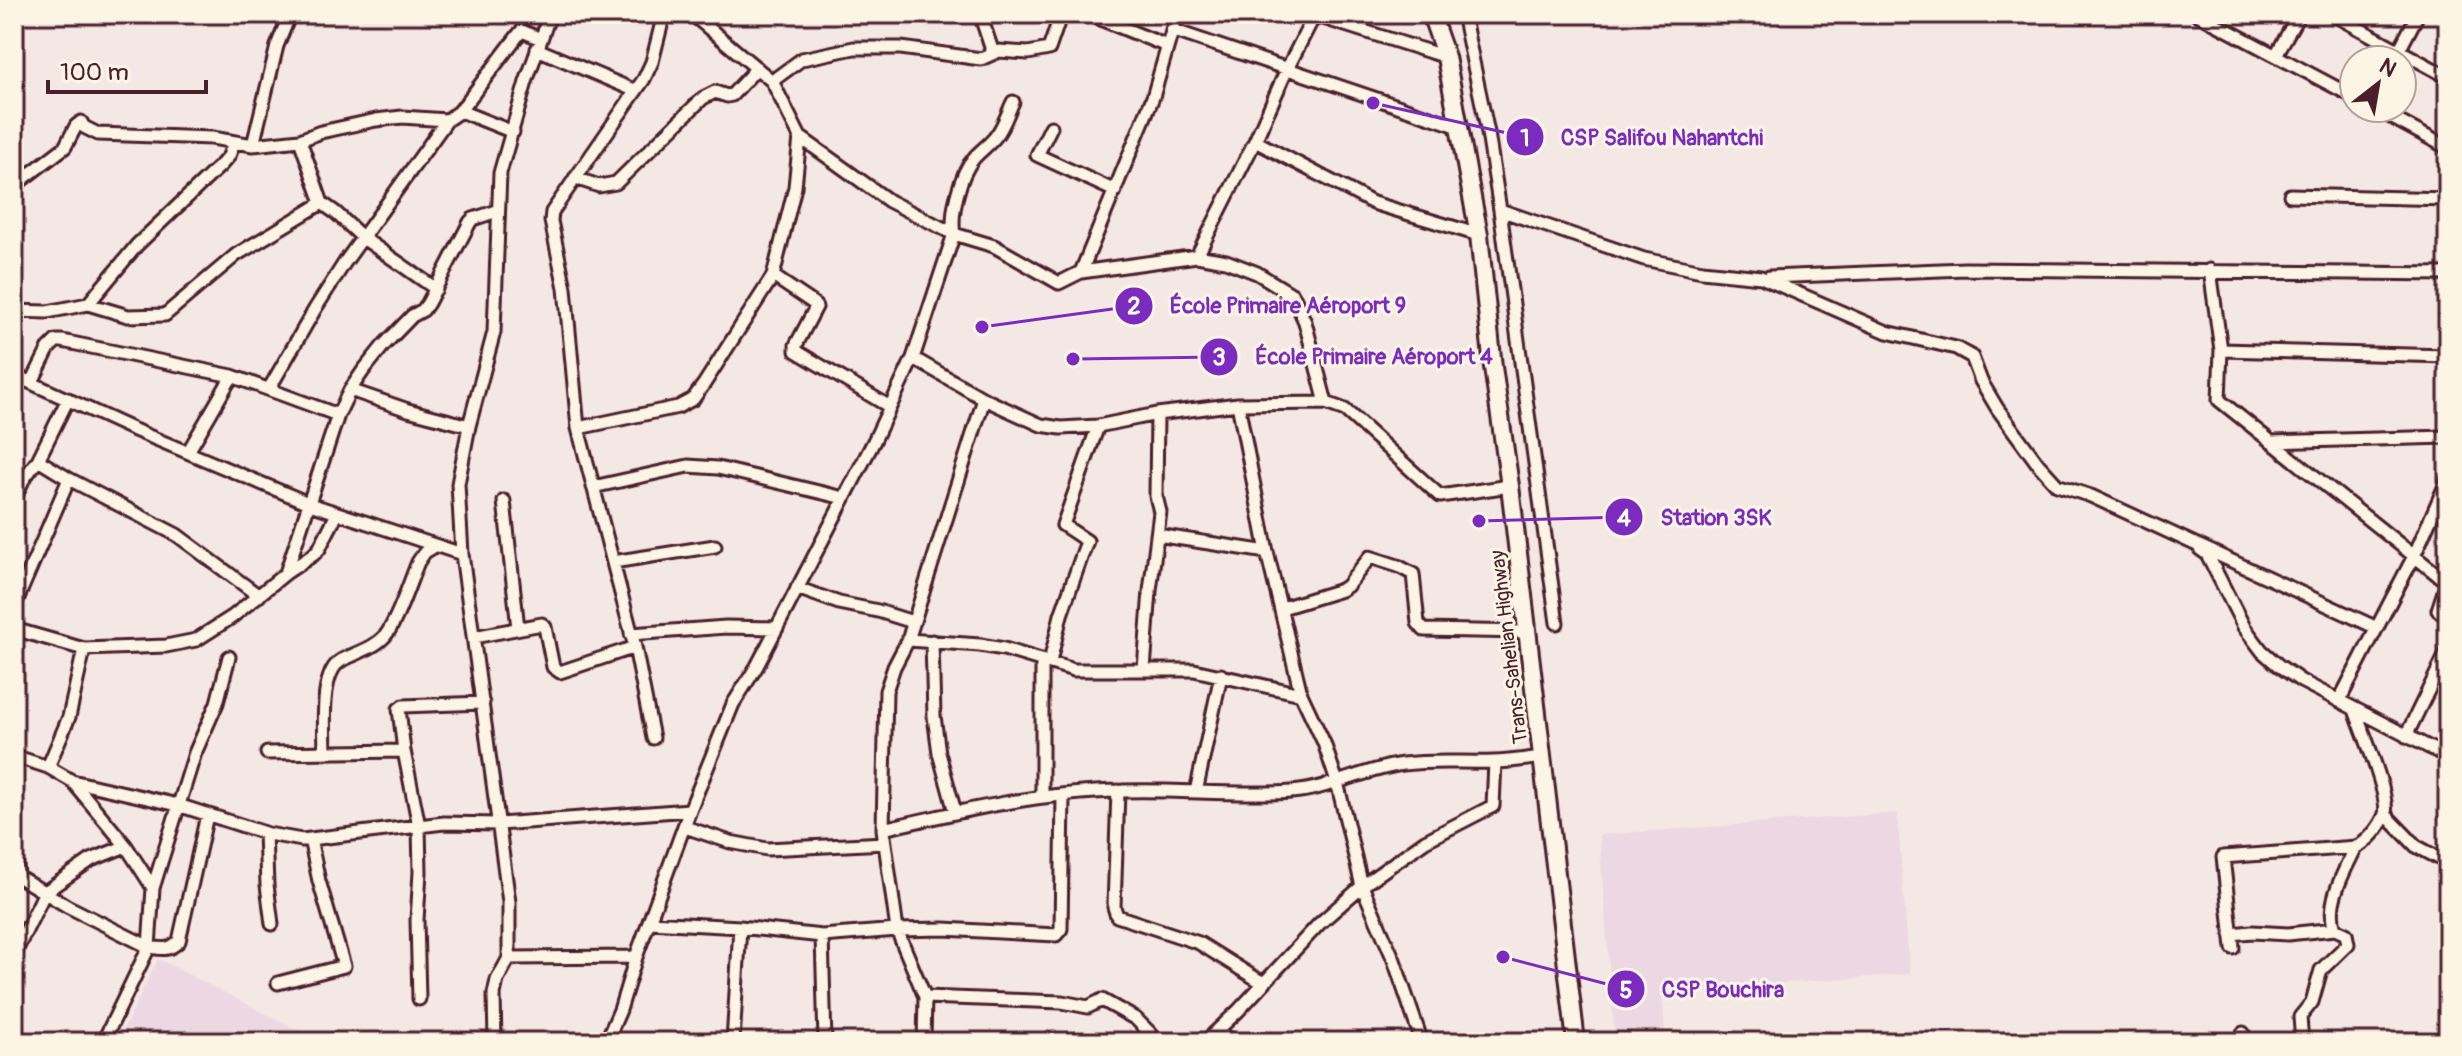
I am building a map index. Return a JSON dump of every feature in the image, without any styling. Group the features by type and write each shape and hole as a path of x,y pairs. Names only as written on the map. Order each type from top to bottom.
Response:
{"highway":[{"name":"Trans-Sahelian Highway","path":"1431,14 1446,57 1479,235 1576,1042"}],"street":[{"path":"253,145 277,46 290,14"},
{"path":"495,1042 494,994 497,980 509,958 509,902 462,554 458,484 469,426 494,332 500,173 550,14"},
{"path":"653,738 635,647 578,428 565,288 551,221 552,212 636,91 652,62 664,14"},
{"path":"691,14 772,81 800,137 889,201 954,234 994,246 1059,283 1081,272 1197,256 1226,261 1257,273 1293,295 1305,322 1326,403"},
{"path":"980,14 993,53"},
{"path":"772,81 802,59 854,48 901,48 981,59 999,51 1028,53 1046,50 1061,14"},
{"path":"1088,14 1167,46"},
{"path":"1081,272 1153,97 1177,14"},
{"path":"1463,14 1488,133 1500,210 1557,623"},
{"path":"2197,14 2338,88"},
{"path":"2276,55 2299,14"},
{"path":"2332,14 2379,44"},
{"path":"2402,44 2418,14"},
{"path":"1197,256 1307,28 1316,18 1446,57"},
{"path":"1172,30 1460,127"},
{"path":"269,389 315,309 363,238 447,120 460,111 522,31 539,44 636,91"},
{"path":"2418,64 2448,77"},
{"path":"575,178 606,187 616,183 703,98 715,92 732,95 757,68"},
{"path":"606,1042 690,810 733,704 777,628 913,358 954,234 951,221 967,169 997,134 1013,102"},
{"path":"460,111 513,132"},
{"path":"14,186 65,147 81,122 98,134 212,138 253,145 300,140 376,120 402,117 447,120"},
{"path":"2404,124 2448,148"},
{"path":"1051,127 1037,155 1115,191"},
{"path":"578,428 678,407 693,399 773,276 795,187 800,137"},
{"path":"300,140 322,203 363,238 436,289"},
{"path":"1255,141 1373,203 1479,235"},
{"path":"88,304 137,245 222,164 234,142"},
{"path":"2290,195 2448,199"},
{"path":"14,311 47,312 88,304 128,316 165,315 236,255 322,203"},
{"path":"1500,210 1644,259 1702,271 1761,277 1803,278 1965,269 2448,274"},
{"path":"286,573 338,415 350,390 383,346 412,316 423,310 470,222 497,211"},
{"path":"2210,270 2221,350 2219,400 2447,583 2438,610 2448,618"},
{"path":"773,276 816,307 796,345 796,351 890,407"},
{"path":"1761,277 1887,332 1956,348 1972,357 1981,381 2010,428 2057,485 2091,496 2377,628"},
{"path":"32,382 49,348 56,341 62,341 232,376 338,415"},
{"path":"2221,350 2448,356"},
{"path":"913,358 984,399 1041,425 1061,428 1098,426 1157,414 1238,404 1326,403 1345,410 1440,496 1510,486"},
{"path":"14,375 309,503 462,554"},
{"path":"188,452 232,376"},
{"path":"350,390 469,426"},
{"path":"14,500 18,478 38,460 68,399"},
{"path":"924,1042 925,997 897,930 883,829 886,691 908,640 984,399"},
{"path":"1238,404 1267,552 1301,694 1324,743 1337,782 1362,886 1394,960 1422,1042"},
{"path":"1144,669 1160,512 1156,496 1157,414"},
{"path":"1042,797 1046,661 1087,541 1063,525 1098,426"},
{"path":"2271,442 2448,437"},
{"path":"38,460 177,535 259,596"},
{"path":"593,487 688,466 718,468 844,498"},
{"path":"14,607 69,479"},
{"path":"2339,701 2414,556 2448,479"},
{"path":"504,501 518,628"},
{"path":"14,629 84,649 166,646 190,642 208,634 313,555 337,514"},
{"path":"1157,535 1267,552"},
{"path":"2192,543 2207,554 2244,627 2262,651 2301,681 2448,757"},
{"path":"325,753 326,690 332,668 387,634 418,562 425,552 435,546"},
{"path":"613,562 715,546"},
{"path":"1282,608 1341,590 1370,557 1413,574 1418,623 1424,630 1527,632"},
{"path":"797,588 839,603 913,622"},
{"path":"474,637 544,625 553,667 560,672 635,647"},
{"path":"631,634 744,626 777,628"},
{"path":"908,640 980,645 1074,670 1179,668 1301,694"},
{"path":"932,641 934,716 939,753 955,812"},
{"path":"48,767 69,717 84,649"},
{"path":"2406,736 2448,650"},
{"path":"103,1042 149,947 153,888 195,753 217,703 229,657"},
{"path":"1196,792 1221,675"},
{"path":"419,999 419,826 398,712 400,707 483,703"},
{"path":"2233,948 2223,857 2361,846 2385,814 2384,795 2355,710"},
{"path":"267,753 404,751"},
{"path":"14,756 48,767 72,781 178,805 293,839 464,822 499,824 690,810"},
{"path":"883,829 955,812 1042,797 1118,791 1295,791 1404,764 1495,762 1542,757"},
{"path":"1205,1042 1319,924 1362,886 1425,841 1489,810 1494,802 1495,762"},
{"path":"72,781 126,846 153,888"},
{"path":"1118,791 1114,907 1117,916 1199,943 1263,983"},
{"path":"650,922 822,936 959,929 1059,934 1063,796"},
{"path":"2385,814 2416,846 2448,863"},
{"path":"14,848 16,875 67,906 149,947 165,950 179,941 207,815"},
{"path":"685,827 730,842 767,849 885,843"},
{"path":"265,833 272,924"},
{"path":"278,983 344,966 310,839"},
{"path":"14,955 45,892 91,860 126,846"},
{"path":"2335,929 2332,922 2336,893 2356,847"},
{"path":"733,1042 740,927"},
{"path":"2231,934 2288,934 2335,929 2346,934 2348,944 2321,970 2312,1002 2300,1017 2302,1042"},
{"path":"822,936 825,1042"},
{"path":"509,958 636,957"},
{"path":"925,997 1062,1002 1088,1007 1102,1000 1136,1019 1159,1042"},
{"path":"1216,1032 1236,1042"}],"shaded area":[{"path":"1897,813 1910,974 1662,992 1666,1042 1615,1042 1599,835"},
{"path":"158,959 321,1042 117,1042"}],"place":[{"name":"CSP Salifou Nahantchi","path":"1373,103"},
{"name":"École Primaire Aéroport 9","path":"982,327"},
{"name":"École Primaire Aéroport 4","path":"1073,359"},
{"name":"Station 3SK","path":"1479,521"},
{"name":"CSP Bouchira","path":"1503,957"}]}
